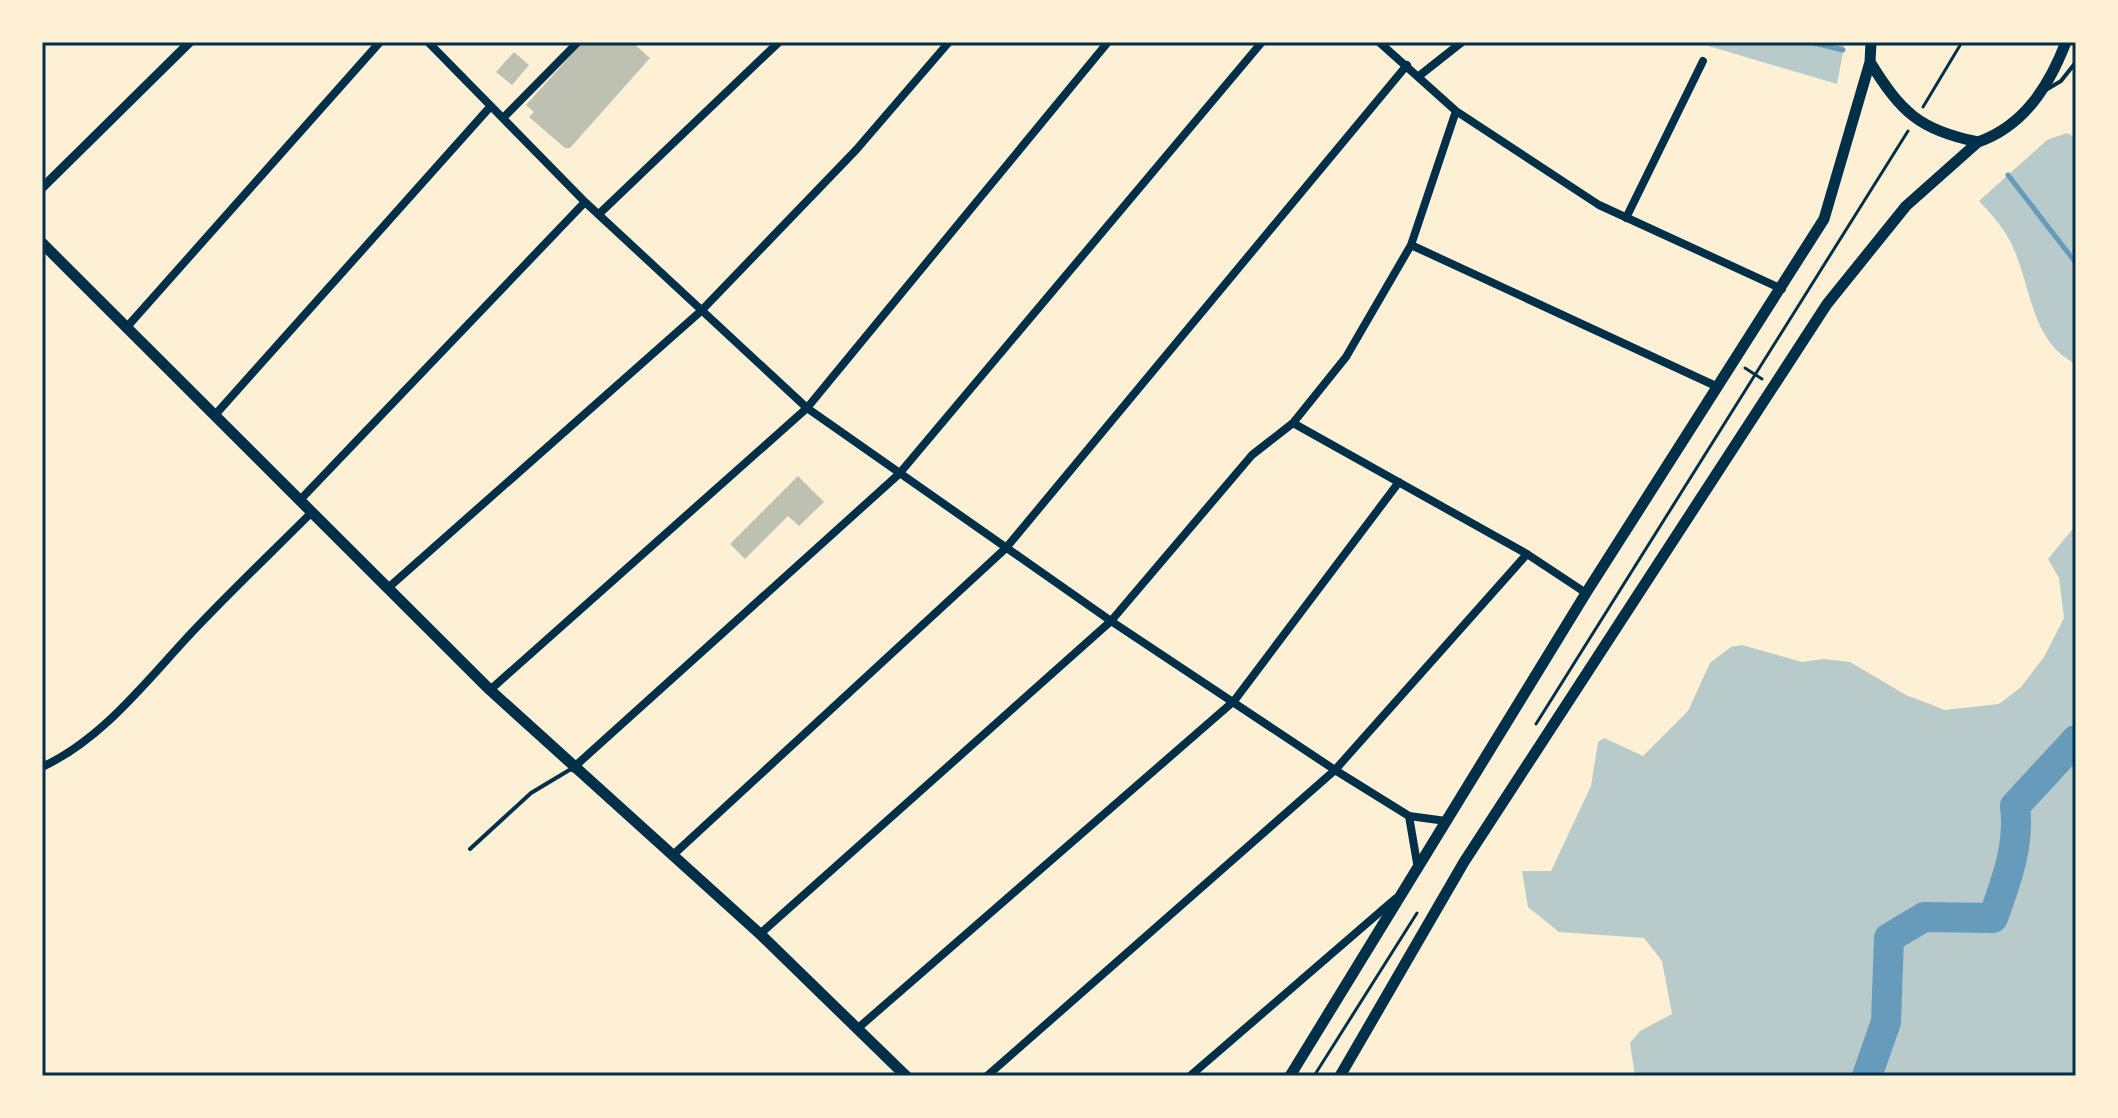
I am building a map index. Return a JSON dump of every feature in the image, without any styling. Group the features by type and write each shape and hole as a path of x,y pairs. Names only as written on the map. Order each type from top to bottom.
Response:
{"main road":[{"path":"1290,1076 1586,593 1824,219 1870,62 1871,42"},
{"path":"1340,1076 1464,862 1827,304 1906,206 1978,142 2014,124 2042,92 2066,42"},
{"path":"1870,62 1888,91 1915,120 1932,129 1978,142"},
{"path":"42,243 490,690 760,934 906,1076"}],"street":[{"path":"42,188 190,42"},
{"path":"126,328 380,42"},
{"path":"428,42 585,202 807,408 1111,621 1335,770 1409,816 1446,821"},
{"path":"503,118 578,42"},
{"path":"599,214 779,42"},
{"path":"388,588 701,311 856,150 949,42"},
{"path":"490,690 807,408 1108,42"},
{"path":"573,768 899,474 1262,42"},
{"path":"1379,42 1456,111 1599,205 1782,289"},
{"path":"1419,76 1462,42"},
{"path":"1626,218 1703,61"},
{"path":"673,855 1006,548 1407,65"},
{"path":"215,415 490,107"},
{"path":"760,934 1111,621 1252,455 1293,423 1346,357 1411,245 1456,111"},
{"path":"300,500 585,202"},
{"path":"1411,245 1718,387"},
{"path":"1293,423 1527,554 1586,593"},
{"path":"857,1029 1234,701 1399,482"},
{"path":"42,767 67,755 134,696 198,625 311,513"},
{"path":"987,1076 1335,770 1527,554"},
{"path":"1409,816 1418,869"},
{"path":"1190,1076 1402,894"}],"lane":[{"path":"2042,92 2061,81 2076,62"},
{"path":"470,849 531,793 573,768"}],"path":[{"path":"1534,725 1962,42"},
{"path":"1734,362 1774,387"},
{"path":"1314,1076 1424,901"}],"shaded area":[{"path":"1695,42 1845,42 1837,84"},
{"path":"2067,133 2076,138 2076,364 2062,355 2042,330 2012,244 1979,201 2047,140"},
{"path":"2076,525 2076,1076 1635,1076 1630,1043 1640,1031 1672,1014 1662,961 1644,938 1559,932 1528,907 1522,871 1551,871 1591,786 1598,742 1604,738 1643,756 1688,711 1710,663 1731,647 1742,645 1802,662 1823,659 1850,662 1906,695 1945,710 1999,704 2021,687 2044,657 2064,618 2059,578 2048,559"}],"building":[{"path":"583,42 632,42 650,58 570,148 565,148 529,117 534,112 526,105"},
{"path":"514,52 529,65 512,85 496,72"},
{"path":"798,476 824,502 799,526 788,516 745,559 730,544"}],"waterway":[{"path":"1810,42 1843,50"},
{"path":"2008,175 2076,263"},
{"path":"1867,1076 1886,1022 1889,938 1924,917 1993,918 2014,849 2015,806 2076,740"}]}
